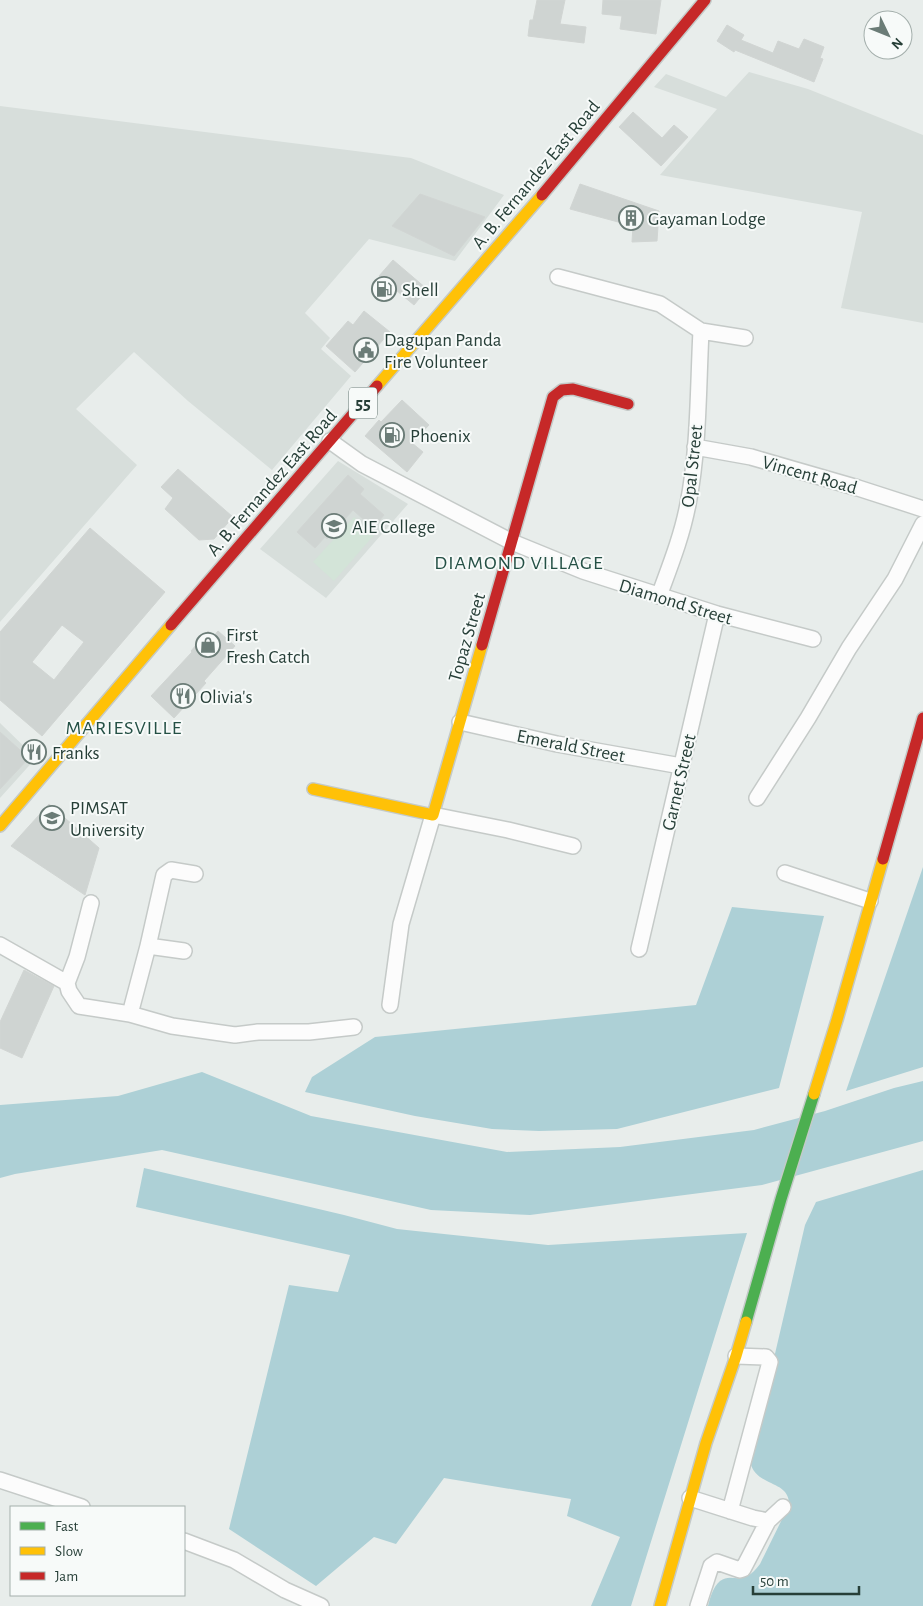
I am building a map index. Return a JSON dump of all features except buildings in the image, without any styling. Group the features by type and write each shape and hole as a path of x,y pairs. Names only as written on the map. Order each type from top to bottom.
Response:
{"main road":[{"name":"A. B. Fernandez East Road","path":"0,826 159,638 188,607 221,566 525,215 705,0"},
{"name":"Topaz Street","path":"433,815 550,406 558,391 564,389 628,404"},
{"path":"660,1606 706,1443 736,1356 781,1199 816,1090 923,718"},
{"path":"313,789 433,815"}],"street":[{"path":"558,277 660,304 701,331 745,338"},
{"name":"Opal Street","path":"659,596 682,532 689,503 695,447 701,331"},
{"name":"Diamond Street","path":"330,441 362,464 512,542 583,571 659,596 717,614 813,639"},
{"name":"Vincent Road","path":"695,447 751,457 858,488 923,510"},
{"path":"757,798 895,579 923,524"},
{"name":"Garnet Street","path":"639,949 717,614"},
{"name":"Emerald Street","path":"460,722 556,744 682,766"},
{"path":"390,1005 401,924 433,815 508,830 573,846"},
{"path":"130,1014 164,875 171,870 194,874"},
{"path":"785,873 870,901"},
{"path":"91,903 77,957 67,983 69,991 79,1006 130,1014 172,1026 235,1035 258,1032 309,1032 354,1027"},
{"path":"0,945 67,983"},
{"path":"148,946 184,951"},
{"path":"730,1511 770,1362 766,1357 736,1356"},
{"path":"0,1480 79,1506"},
{"path":"690,1498 768,1521"},
{"path":"698,1606 711,1566 717,1562 740,1570 743,1569 768,1521 783,1507"},
{"path":"185,1541 234,1560 285,1590 321,1606"}],"shaded area":[{"path":"749,72 808,89 923,135 923,323 841,308 862,212 660,175 717,109 654,87 666,74 726,97"},
{"path":"0,106 411,158 504,195 455,261 369,239 305,313 330,338 321,349 351,376 272,470 188,401 134,352 76,409 137,465 0,622"},
{"name":"AIE College","path":"338,461 408,504 326,598 260,549"},
{"path":"0,723 36,758 0,798"}],"green space":[{"path":"354,517 374,535 334,581 313,562"}],"water":[{"path":"923,867 923,1067 846,1091"},
{"path":"732,907 824,916 779,1088 617,1129 539,1131 492,1129 415,1116 305,1092 312,1077 375,1037 696,1005"},
{"path":"202,1072 311,1116 507,1152 620,1147 754,1130 825,1111 894,1088 923,1081 923,1141 762,1185 530,1215 431,1210 162,1150 0,1178 0,1105 118,1096"},
{"path":"144,1168 397,1229 548,1245 747,1233 631,1606 591,1606 620,1537 567,1516 571,1499 444,1478 396,1544 374,1537 316,1586 229,1529 289,1285 338,1292 350,1255 136,1207"},
{"path":"923,1170 923,1606 708,1606 714,1589 720,1581 725,1578 743,1578 748,1576 760,1564 789,1505 788,1497 784,1491 758,1476 753,1470 750,1461 805,1225 816,1202"}],"traffic: fast":[{"path":"746,1322 781,1199 814,1094"}],"traffic: slow":[{"path":"377,386 542,195"},
{"path":"0,826 171,625"},
{"path":"313,789 433,815 482,645"},
{"path":"814,1094 883,859"},
{"path":"660,1606 706,1443 746,1322"}],"traffic: jam":[{"path":"542,195 705,0"},
{"path":"171,625 377,386"},
{"path":"482,645 553,397 562,390 573,389 628,404"},
{"path":"883,859 923,718"}],"place":[{"name":"Gayaman Lodge","path":"631,218"},
{"name":"Shell","path":"384,289"},
{"name":"Dagupan Panda Fire Volunteer","path":"366,350"},
{"name":"Phoenix","path":"392,435"},
{"name":"AIE College","path":"334,526"},
{"name":"First Fresh Catch","path":"208,645"},
{"name":"Olivia's","path":"183,696"},
{"name":"Franks","path":"34,752"},
{"name":"PIMSAT University","path":"52,818"}],"district":[{"name":"DIAMOND VILLAGE","path":"519,562"},
{"name":"MARIESVILLE","path":"124,727"}]}
